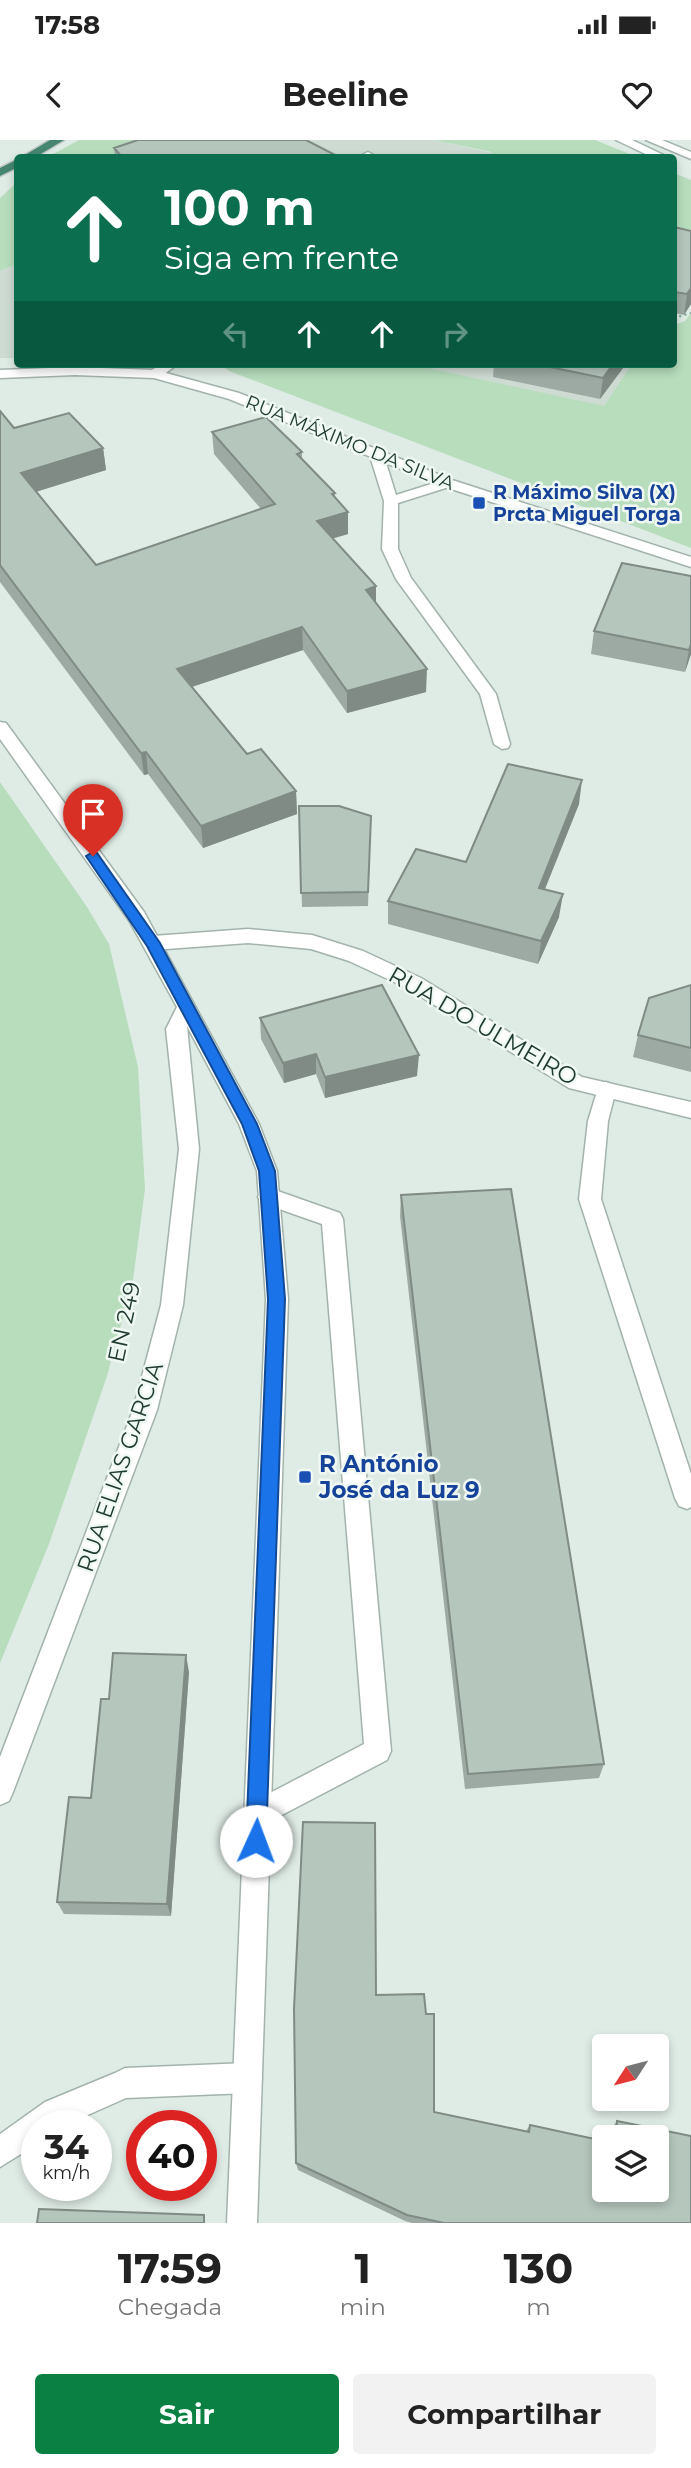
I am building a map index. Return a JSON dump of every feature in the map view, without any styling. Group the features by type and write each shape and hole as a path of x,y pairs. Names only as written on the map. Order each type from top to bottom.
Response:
{"highway":[{"path":"32,154 58,140"}],"street":[{"path":"622,140 655,154"},
{"path":"652,140 691,156"},
{"path":"155,374 165,368"},
{"name":"RUA MÁXIMO DA SILVA","path":"0,374 75,371 155,374 234,396 447,483 691,562"},
{"path":"376,453 391,501 390,549 400,569 488,694 502,744"},
{"path":"391,501 447,483"},
{"path":"0,727 153,943 249,1124 267,1171 277,1299 242,2223"},
{"name":"RUA DO ULMEIRO","path":"153,943 247,936 312,942 356,956 415,983 576,1083 691,1110"},
{"name":"RUA ELIAS GARCIA","path":"0,1793 145,1410 172,1305 189,1149 177,1029 187,1006"},
{"path":"606,1090 598,1121 590,1199 687,1498"},
{"path":"257,1815 378,1751 332,1219 269,1197"},
{"path":"63,2110 125,2083 247,2078"},
{"path":"0,2152 21,2137"}],"shaded area":[{"path":"194,140 434,140 493,153 492,154 147,154"},
{"path":"14,265 14,358 0,358 0,271"},
{"path":"419,368 630,368 602,410"}],"green space":[{"path":"79,140 194,140 145,154 53,154"},
{"path":"434,140 595,140 630,154 490,154 492,152"},
{"path":"677,174 691,180 691,249 677,247"},
{"path":"14,185 14,265 0,271 0,198"},
{"path":"691,313 691,548 225,368 428,368 604,406 629,368 677,368 677,324 685,321"},
{"path":"0,782 87,907 109,944 138,1067 145,1189 133,1280 107,1376 49,1544 0,1663"}],"building":[{"path":"138,140 306,140 333,154 119,154 114,148"},
{"path":"677,228 691,231 691,288 687,294 677,292"},
{"path":"554,368 610,368 603,378"},
{"path":"0,411 14,428 69,413 103,448 21,473 96,565 275,504 212,432 266,417 302,452 297,454 335,493 332,494 348,512 317,521 376,586 366,590 427,669 347,691 302,627 177,669 247,754 261,749 296,791 201,826 146,752 141,753 0,565"},
{"path":"622,563 691,576 689,650 594,631"},
{"path":"508,764 582,780 539,888 563,894 541,941 388,901 416,849 466,862"},
{"path":"299,806 339,806 371,816 368,892 301,893"},
{"path":"382,985 419,1055 325,1077 316,1054 283,1063 260,1018"},
{"path":"691,985 691,1048 638,1035 649,998"},
{"path":"511,1189 604,1764 468,1774 401,1195"},
{"path":"113,1653 186,1655 167,1904 57,1902 69,1797 91,1798 101,1699 109,1699"},
{"path":"303,1822 375,1823 376,1995 424,1994 426,2014 434,2014 434,2112 529,2132 530,2125 592,2138 592,2202 669,2202 669,2132 691,2136 691,2223 444,2223 407,2215 296,2163 294,2009"},
{"path":"617,2121 637,2125 617,2125"},
{"path":"39,2209 204,2215 204,2223 37,2223"}],"place":[{"name":"R Máximo Silva (X) Prcta Miguel Torga","path":"479,503"},
{"name":"R António José da Luz 9","path":"305,1477"}],"route":[{"path":"93,856 153,943 249,1124 267,1171 277,1299 256,1841"}]}
